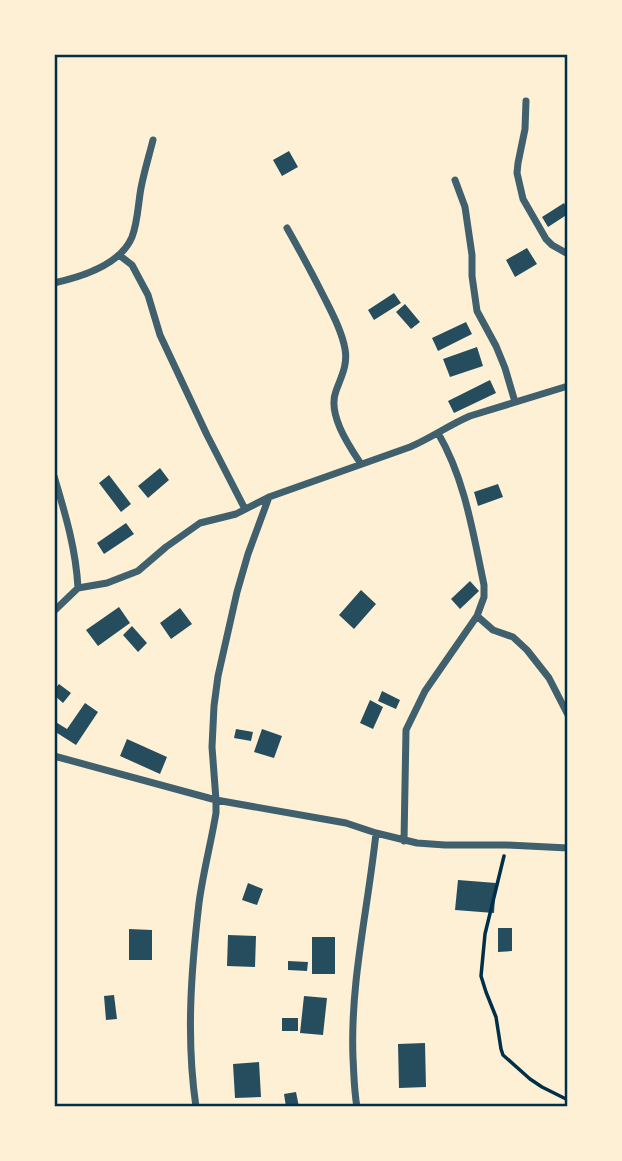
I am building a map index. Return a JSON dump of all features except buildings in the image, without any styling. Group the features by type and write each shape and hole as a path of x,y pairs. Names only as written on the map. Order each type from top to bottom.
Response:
{"street":[{"path":"526,101 525,129 517,163 523,199 546,239 568,254"},
{"path":"54,284 114,260 127,247 138,216 141,188 153,139"},
{"path":"455,180 465,207 477,311 496,346 515,402"},
{"path":"287,228 342,336 346,353 345,368 335,393 333,407 347,444 361,464"},
{"path":"119,255 132,265 148,295 160,335 245,509"},
{"path":"54,611 78,588 107,583 138,571 200,523 236,514 269,497 410,447 470,416 568,386"},
{"path":"404,841 406,730 425,691 477,616 484,597 484,585 459,478 438,433"},
{"path":"54,476 68,520 78,588"},
{"path":"195,1107 190,1051 190,1005 200,902 216,800 212,747 214,706 218,676 241,579 269,497"},
{"path":"477,616 494,630 520,642 549,678 568,715"},
{"path":"54,756 216,800 346,823 404,841 446,845 568,848"},
{"path":"357,1107 352,1043 354,996 376,834"}],"path":[{"path":"506,845 485,934 481,976 496,1017 503,1055 542,1087 568,1100"}]}
